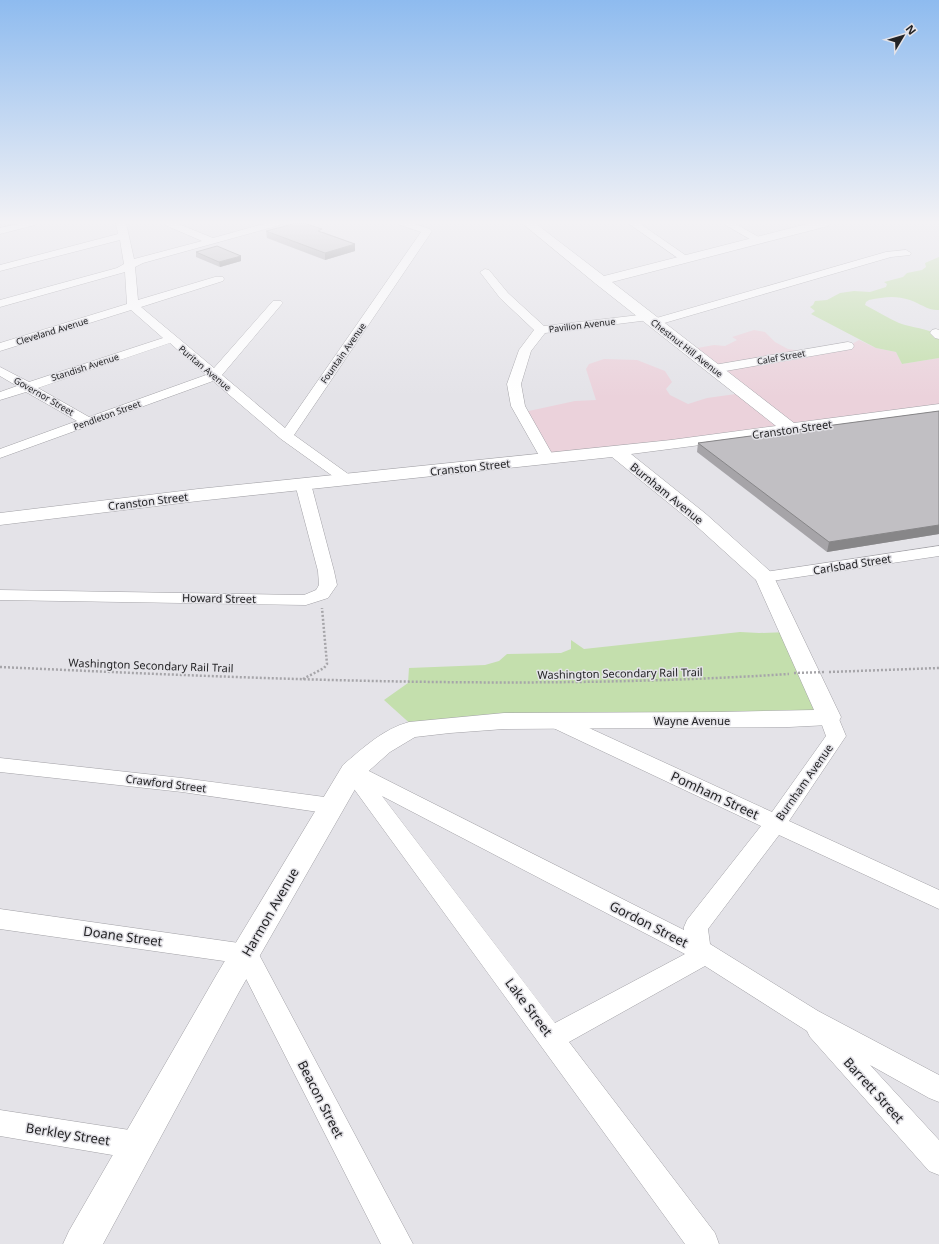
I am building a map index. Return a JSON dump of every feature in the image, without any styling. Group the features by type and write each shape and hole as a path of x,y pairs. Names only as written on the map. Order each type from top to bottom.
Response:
{"street":[{"path":"0,304 82,281"},
{"path":"131,281 133,306"},
{"name":"Cleveland Avenue","path":"0,347 212,281"},
{"name":"Fountain Avenue","path":"286,436 393,281"},
{"path":"491,281 508,300 541,330"},
{"name":"Chestnut Hill Avenue","path":"601,281 791,429"},
{"name":"Pavilion Avenue","path":"548,459 518,406 514,384 525,350 541,330 651,319 791,281"},
{"path":"214,376 277,303"},
{"name":"Puritan Avenue","path":"133,306 286,436 346,480"},
{"name":"Standish Avenue","path":"0,396 171,339"},
{"name":"Calef Street","path":"714,369 848,346"},
{"name":"Governor Street","path":"0,370 88,422"},
{"name":"Pendleton Street","path":"0,454 214,376"},
{"name":"Cranston Street","path":"0,519 303,484 548,459 939,410"},
{"name":"Burnham Avenue","path":"616,451 699,518 766,577 829,717 836,736 776,823 696,927 698,949"},
{"path":"303,484 326,571 328,585 322,594"},
{"name":"Carlsbad Street","path":"766,577 939,551"},
{"name":"Howard Street","path":"0,595 306,600 322,594"},
{"name":"Wayne Avenue","path":"556,721 766,720 829,717"},
{"name":"Harmon Avenue","path":"82,1244 136,1145 352,771 381,746 409,730 450,724 504,721 556,721"},
{"name":"Pomham Street","path":"556,721 939,900"},
{"name":"Crawford Street","path":"0,765 182,785 332,806"},
{"name":"Gordon Street","path":"352,771 698,949 809,1018 939,1089"},
{"name":"Lake Street","path":"352,771 704,1244"},
{"name":"Doane Street","path":"0,919 246,954"},
{"path":"552,1038 696,960 698,949"},
{"name":"Beacon Street","path":"246,954 398,1244"},
{"name":"Barrett Street","path":"809,1018 939,1161"},
{"name":"Berkley Street","path":"0,1123 136,1145"}],"path":[{"name":"Washington Secondary Rail Trail","path":"301,679 324,668 327,664 322,594"},
{"name":"Washington Secondary Rail Trail","path":"0,667 301,679 546,683 696,680 794,673 939,668"}],"shaded area":[{"path":"754,330 765,332 775,342 788,349 815,353 843,349 859,340 876,348 896,352 902,364 939,358 939,410 553,458 524,412 575,401 596,400 586,369 589,364 604,359 637,360 665,371 672,382 666,389 670,395 688,404 707,398 743,393 692,349 714,345 725,346 737,340 732,337"}],"green space":[{"path":"939,281 939,310 928,308 905,298 894,297 869,300 865,305 899,323 939,335 939,358 902,364 896,352 876,348 811,314 815,311 810,307 815,301 827,300 840,293 854,291 870,292 886,287 887,284 884,282"},
{"path":"740,632 790,632 829,714 415,728 384,700 408,683 409,668 485,665 499,661 507,654 561,653 571,649 571,640 584,649"}],"building":[{"path":"939,411 939,525 829,542 698,443"}]}
